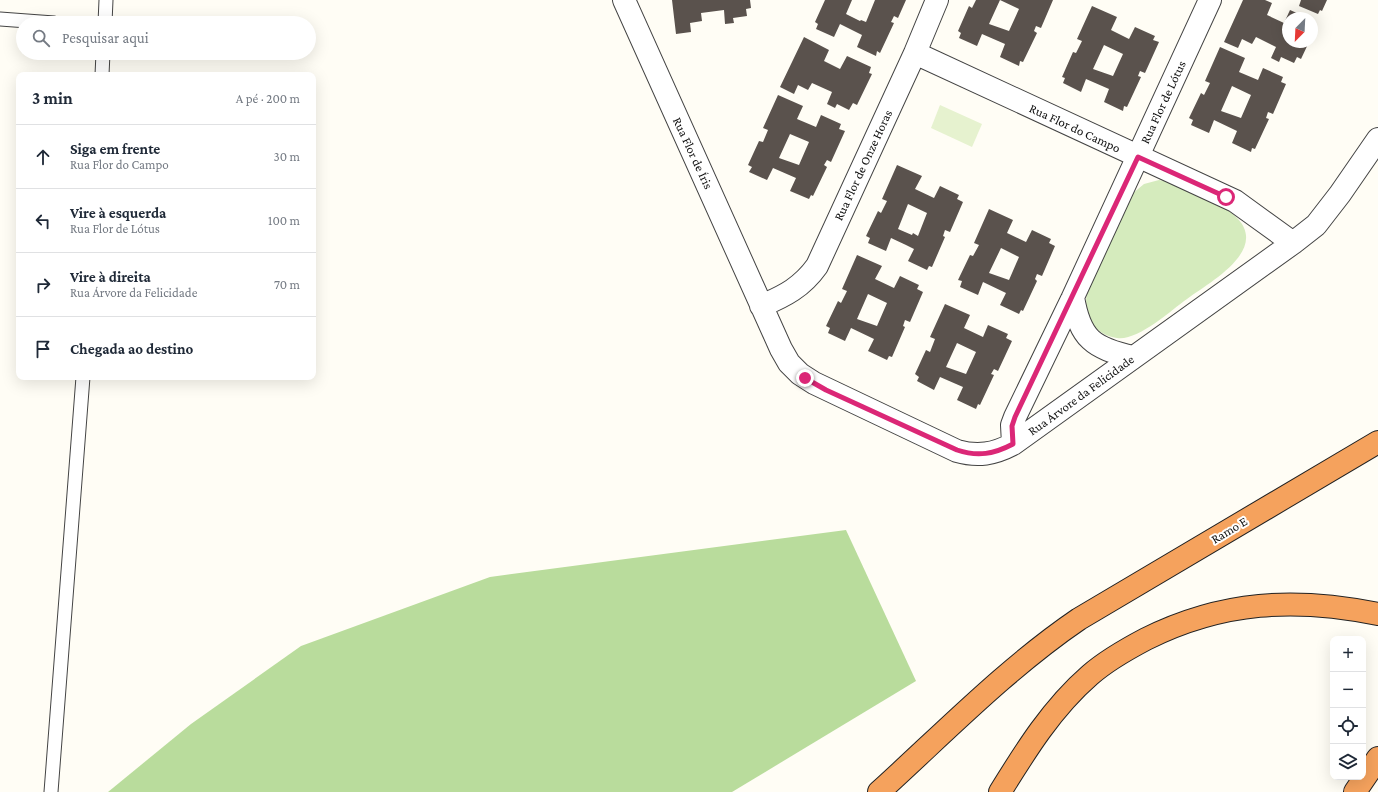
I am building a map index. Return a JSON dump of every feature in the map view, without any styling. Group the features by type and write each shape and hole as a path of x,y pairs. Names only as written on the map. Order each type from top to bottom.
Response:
{"highway":[{"name":"Ramo E","path":"879,792 1025,659 1079,619 1378,442"},
{"path":"1000,792 1031,742 1060,705 1090,674 1127,649 1168,628 1211,613 1257,604 1301,604 1345,607 1378,614"},
{"path":"1355,792 1378,758"}],"street":[{"name":"Rua Flor de Íris","path":"624,0 761,306"},
{"name":"Rua Flor de Onze Horas","path":"761,306 797,288 807,279 816,266 915,53 937,0"},
{"name":"Rua Flor de Lótus","path":"1013,444 1012,426 1015,417 1073,297 1210,0"},
{"name":"Rua Flor do Campo","path":"915,53 1243,205 1293,243"},
{"name":"Rua Árvore da Felicidade","path":"761,306 785,357 800,374 814,383 950,447 969,454 988,454 1013,444 1316,225 1340,194 1378,139"},
{"path":"1073,297 1078,322 1090,339 1112,351 1134,357"}],"lane":[{"path":"105,16 106,0"},
{"path":"0,19 16,20"},
{"path":"102,72 103,60"},
{"path":"51,792 83,380"}],"green space":[{"path":"940,105 982,124 972,147 931,128"},
{"path":"1159,180 1178,185 1229,211 1244,228 1246,240 1242,252 1233,264 1209,284 1154,324 1134,335 1125,338 1108,336 1095,327 1091,321 1086,307 1087,291 1132,194 1144,184"},
{"path":"846,530 916,681 732,792 108,792 191,724 301,646 490,577"}],"building":[{"path":"672,0 750,0 751,8 746,9 747,16 733,18 734,23 725,24 724,10 701,13 702,21 690,23 691,32 676,34"},
{"path":"825,0 852,0 846,14 860,21 866,22 875,0 906,0 898,18 894,16 891,22 894,23 880,53 877,51 876,56 857,47 862,35 840,24 834,37 816,29 818,24 815,22"},
{"path":"976,0 1000,0 1053,0 1041,28 1036,26 1034,31 1037,33 1023,62 1020,61 1019,66 1000,57 1005,44 982,34 977,46 959,38 961,33 958,31 969,6 972,8","holes":["1000,0 1019,9 1009,31 989,24"]},
{"path":"1243,0 1265,0 1272,3 1267,15 1282,22 1282,48 1306,48 1301,59 1297,57 1294,63 1281,57 1279,62 1271,58 1276,47 1256,37 1252,44 1242,39 1238,48 1224,42"},
{"path":"1301,0 1327,0 1322,11 1320,10 1318,14 1318,12 1313,12 1299,6"},
{"path":"1092,6 1117,17 1111,30 1129,39 1135,27 1155,36 1153,40 1159,42 1145,73 1140,71 1138,76 1141,77 1127,107 1124,106 1123,111 1104,102 1109,89 1086,79 1081,92 1063,83 1065,78 1062,77 1073,52 1076,53 1082,41 1077,39","holes":["1104,45 1123,54 1113,76 1093,69"]},
{"path":"804,37 829,50 824,61 840,69 847,56 871,67 869,73 872,74 857,105 853,103 849,110 837,104 835,108 827,104 832,92 812,83 808,90 798,85 794,94 780,87"},
{"path":"1220,47 1245,58 1239,72 1258,80 1263,68 1283,77 1281,82 1286,84 1273,114 1268,112 1266,118 1269,119 1255,149 1252,148 1251,152 1232,143 1237,131 1214,120 1209,133 1191,125 1193,120 1189,118 1201,93 1204,95 1210,83 1205,81","holes":["1232,86 1251,95 1241,118 1221,111"]},
{"path":"778,95 803,106 797,119 816,127 821,115 841,124 839,129 845,131 831,162 827,160 824,165 827,167 813,196 811,195 809,199 790,191 796,178 773,168 767,180 749,172 752,167 748,165 759,141 763,142 768,130 763,128","holes":["790,134 809,142 799,165 779,158"]},
{"path":"897,165 922,176 915,189 934,198 940,186 959,195 957,199 963,202 950,232 945,230 943,236 945,237 932,267 929,266 927,270 908,261 914,249 891,238 886,251 868,243 870,238 866,236 878,211 881,213 887,201 882,199","holes":["908,204 927,213 918,236 898,229"]},
{"path":"989,209 1013,220 1007,233 1026,242 1032,230 1051,239 1049,243 1055,246 1042,276 1037,274 1035,279 1037,281 1023,311 1021,310 1019,314 1000,305 1006,293 983,282 978,295 960,287 962,281 958,280 970,255 973,256 979,245 974,243","holes":["1001,248 1019,257 1009,280 989,273"]},
{"path":"857,255 882,266 875,279 894,288 900,276 919,285 917,289 923,292 910,322 905,320 903,326 905,327 892,357 889,356 887,360 868,351 874,339 851,328 845,341 828,333 830,328 826,326 838,301 841,303 847,291 842,289","holes":["868,294 887,303 877,326 857,319"]},
{"path":"945,304 970,315 964,328 983,337 988,325 1008,334 1006,338 1012,341 998,371 994,369 991,374 994,375 980,405 978,404 976,409 957,400 963,387 940,377 934,390 917,381 919,377 915,374 926,350 930,352 935,339 930,337","holes":["957,343 976,352 966,374 946,367"]}],"route":[{"path":"805,378 826,390 957,450 978,455 1001,450 1013,444 1011,436 1015,417 1138,157 1226,197"}]}
